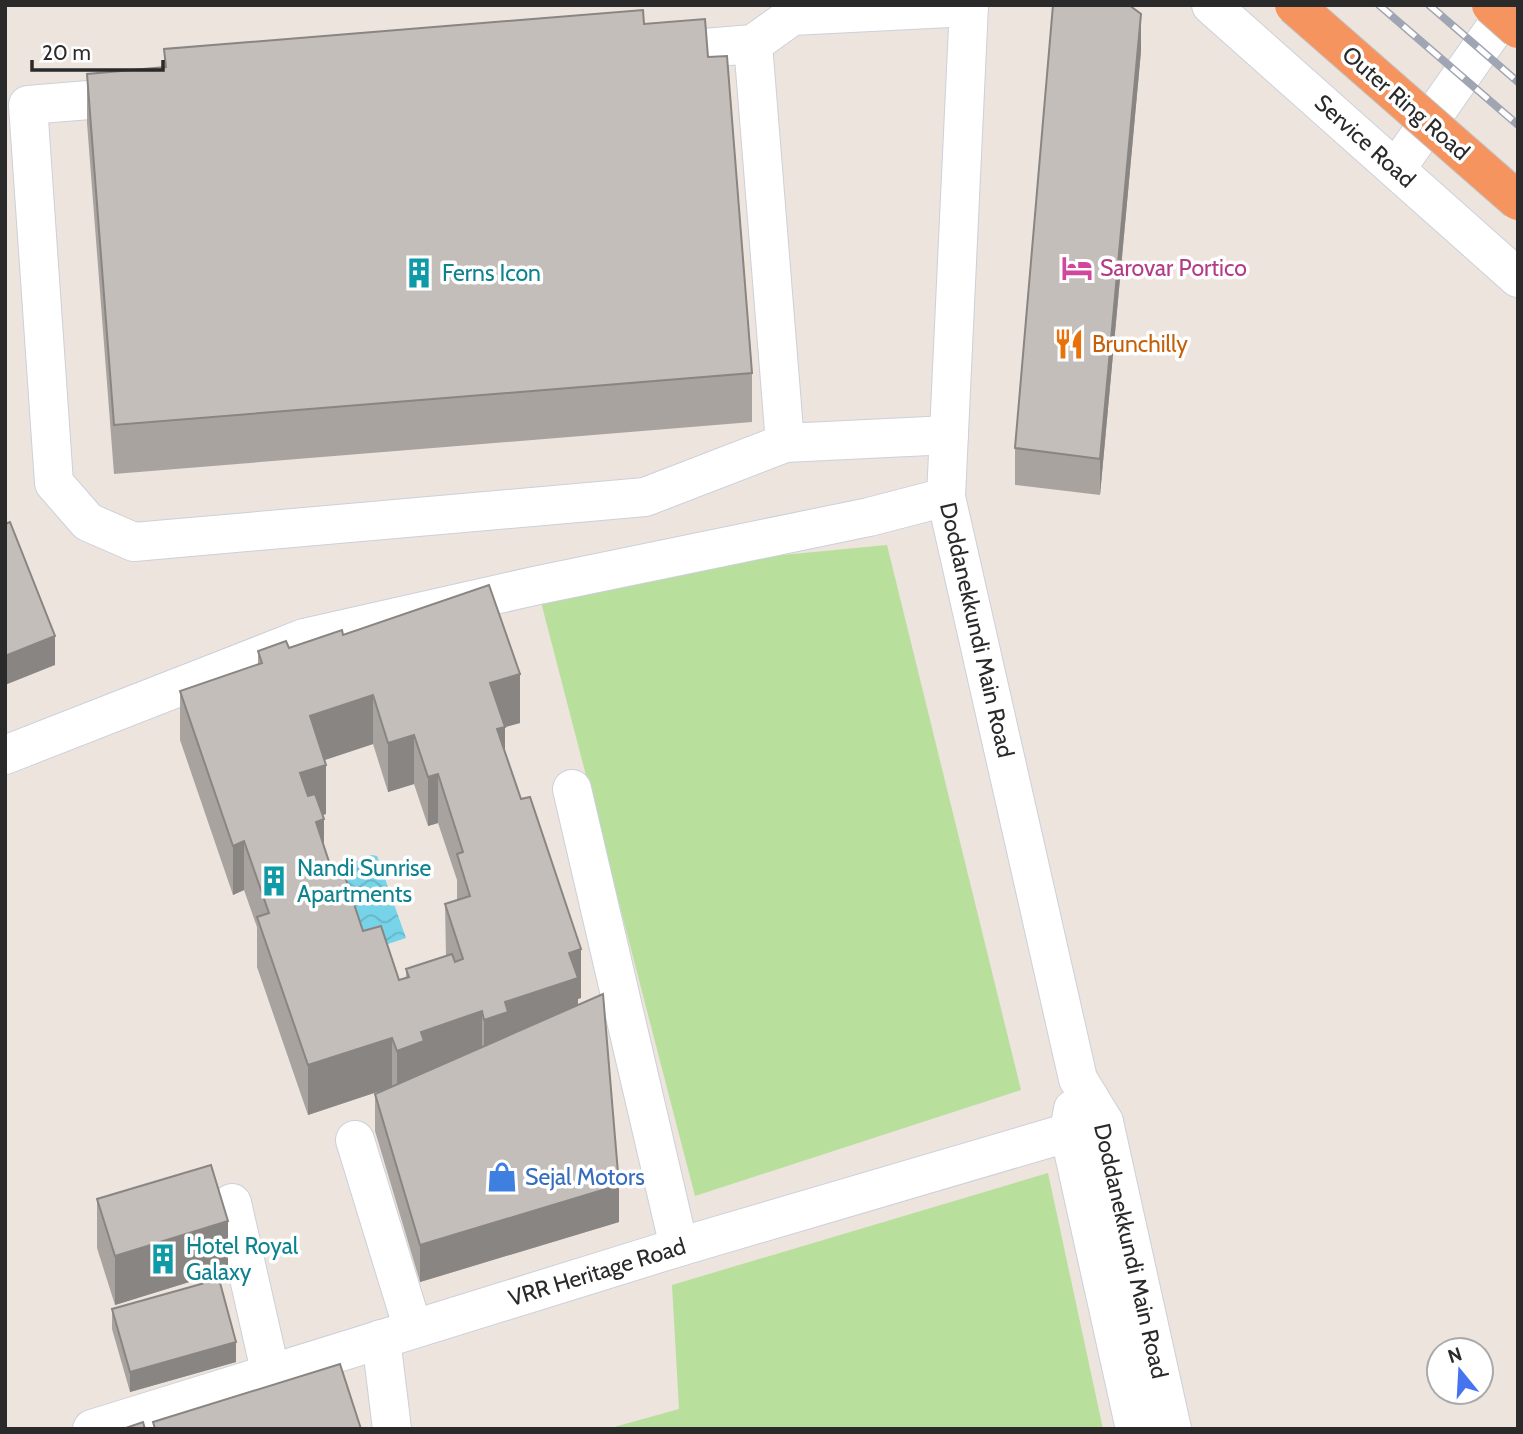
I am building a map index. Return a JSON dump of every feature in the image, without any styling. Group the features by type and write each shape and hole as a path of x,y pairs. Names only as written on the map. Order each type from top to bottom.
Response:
{"highway":[{"name":"Outer Ring Road","path":"1294,5 1518,201"},
{"path":"1491,5 1518,29"}],"street":[{"name":"Service Road","path":"1212,5 1518,278"},
{"path":"1396,169 1511,5"},
{"path":"627,54 752,44 792,16 969,6"},
{"name":"Doddanekkundi Main Road","path":"969,6 946,497 1078,1079 1135,1429"},
{"path":"752,44 785,443"},
{"path":"168,93 29,105 54,483 88,522 134,542 645,497 785,443 949,435"},
{"path":"5,755 304,638 534,586 869,517 946,497"},
{"path":"572,789 679,1247"},
{"name":"Doddanekkundi Main Road","path":"1086,1127 1172,1429"},
{"name":"VRR Heritage Road","path":"92,1429 679,1247 1086,1127"},
{"path":"355,1140 397,1334 392,1429"},
{"path":"232,1203 271,1375"}],"green space":[{"path":"887,545 1021,1090 695,1196 535,579"},
{"path":"1048,1173 1103,1429 607,1429 679,1409 672,1285"}],"water":[{"path":"372,855 377,856 406,938 370,950 345,885 357,861"}],"building":[{"name":"Sarovar Portico","path":"1053,5 1129,5 1141,14 1100,459 1015,448"},
{"name":"Ferns Icon","path":"643,10 644,24 705,19 708,57 727,56 752,373 114,425 87,74 166,67 164,49"},
{"path":"10,522 55,636 5,656 5,524"},
{"name":"Nandi Sunrise Apartments","path":"489,585 520,674 490,683 505,727 497,729 521,799 530,797 581,949 569,953 578,978 505,1002 508,1012 484,1020 482,1011 421,1032 424,1041 397,1051 392,1038 308,1065 257,917 269,913 244,841 233,846 180,691 262,663 258,651 286,641 289,648 342,630 343,635","holes":["373,695 388,743 414,735 428,777 438,774 463,852 457,854 470,896 445,904 463,959 455,962 452,954 406,969 409,977 399,980 381,926 363,931 343,871 333,874 316,822 324,819 315,794 308,796 300,773 326,765 310,716"]},
{"name":"Sejal Motors","path":"603,994 619,1185 420,1245 375,1094"},
{"path":"211,1165 228,1221 115,1256 97,1199"},
{"path":"219,1279 236,1342 130,1372 112,1309"},
{"path":"340,1364 361,1429 155,1429 153,1422"},
{"path":"143,1422 145,1429 123,1429"}],"railway":[{"path":"1379,5 1518,125"},
{"path":"1429,5 1518,82"}],"place":[{"name":"Sarovar Portico","path":"1077,268"},
{"name":"Ferns Icon","path":"419,273"},
{"name":"Brunchilly","path":"1069,344"},
{"name":"Nandi Sunrise Apartments","path":"274,881"},
{"name":"Sejal Motors","path":"502,1177"},
{"name":"Hotel Royal Galaxy","path":"163,1259"}]}
